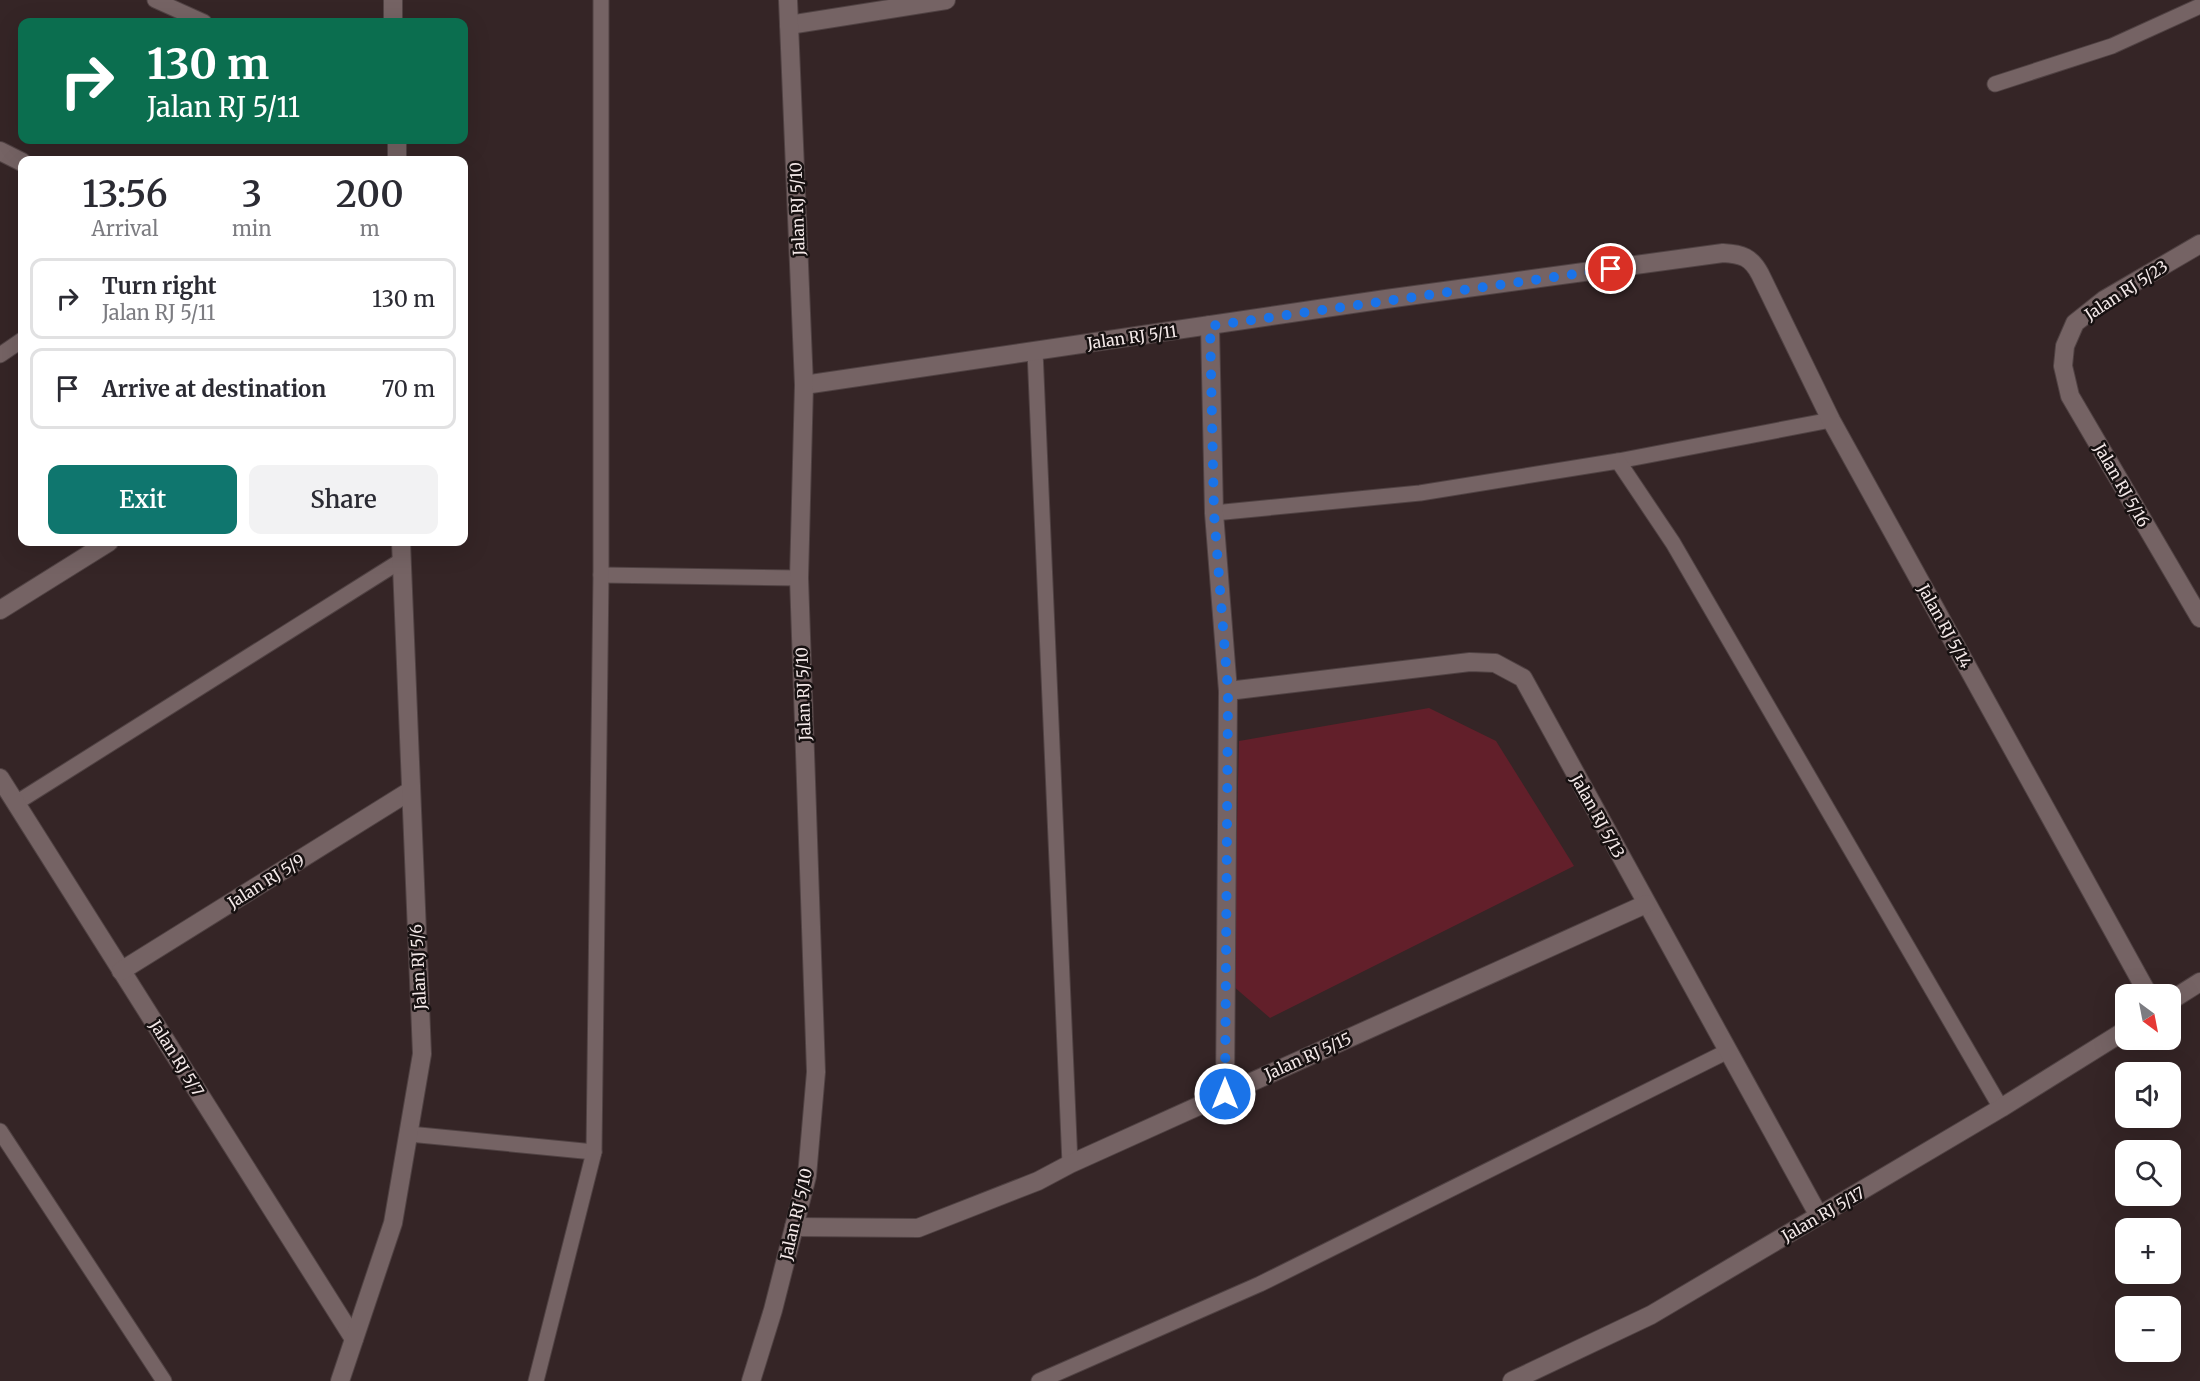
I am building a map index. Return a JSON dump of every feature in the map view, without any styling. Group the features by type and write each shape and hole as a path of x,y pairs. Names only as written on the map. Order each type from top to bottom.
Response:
{"street":[{"path":"393,0 393,18"},
{"name":"Jalan RJ 5/10","path":"751,1381 774,1310 807,1176 816,1072 799,579 804,385 788,0"},
{"path":"789,26 946,0"},
{"name":"Jalan RJ 5/23","path":"2065,346 2075,323 2104,300 2200,244"},
{"name":"Jalan RJ 5/11","path":"804,385 1723,253 1747,256"},
{"name":"Jalan RJ 5/14","path":"1747,256 1760,274 1831,420 2142,984"},
{"path":"1210,326 1214,513 1228,691 1225,1094"},
{"name":"Jalan RJ 5/16","path":"2065,346 2063,366 2070,396 2200,618"},
{"path":"0,610 103,546"},
{"name":"Jalan RJ 5/6","path":"339,1381 393,1223 422,1054 401,546"},
{"name":"Jalan RJ 5/13","path":"1228,691 1470,662 1496,663 1523,678 1819,1216"},
{"name":"Jalan RJ 5/7","path":"0,778 354,1339"},
{"name":"Jalan RJ 5/9","path":"121,971 411,792"},
{"name":"Jalan RJ 5/15","path":"794,1227 918,1228 1038,1181 1070,1164 1646,904"},
{"path":"2181,994 2200,982"},
{"name":"Jalan RJ 5/17","path":"1512,1381 1651,1315 2001,1108 2115,1037"}],"lane":[{"path":"155,0 195,18"},
{"path":"536,1381 594,1152 601,575 601,0"},
{"path":"1995,84 2112,46 2200,6"},
{"path":"0,355 18,343"},
{"path":"1035,351 1070,1164"},
{"path":"1214,513 1420,493 1618,461 1831,420"},
{"path":"1618,461 1673,543 2001,1108"},
{"path":"16,803 402,560"},
{"path":"601,575 799,579"},
{"path":"1040,1381 1260,1284 1728,1051"},
{"path":"0,1131 164,1381"},
{"path":"409,1134 594,1152"}],"shaded area":[{"path":"1429,708 1496,741 1574,866 1270,1018 1233,986 1239,741"}],"route":[{"path":"1225,1094 1228,691 1214,513 1210,326 1386,299 1611,269"}]}
